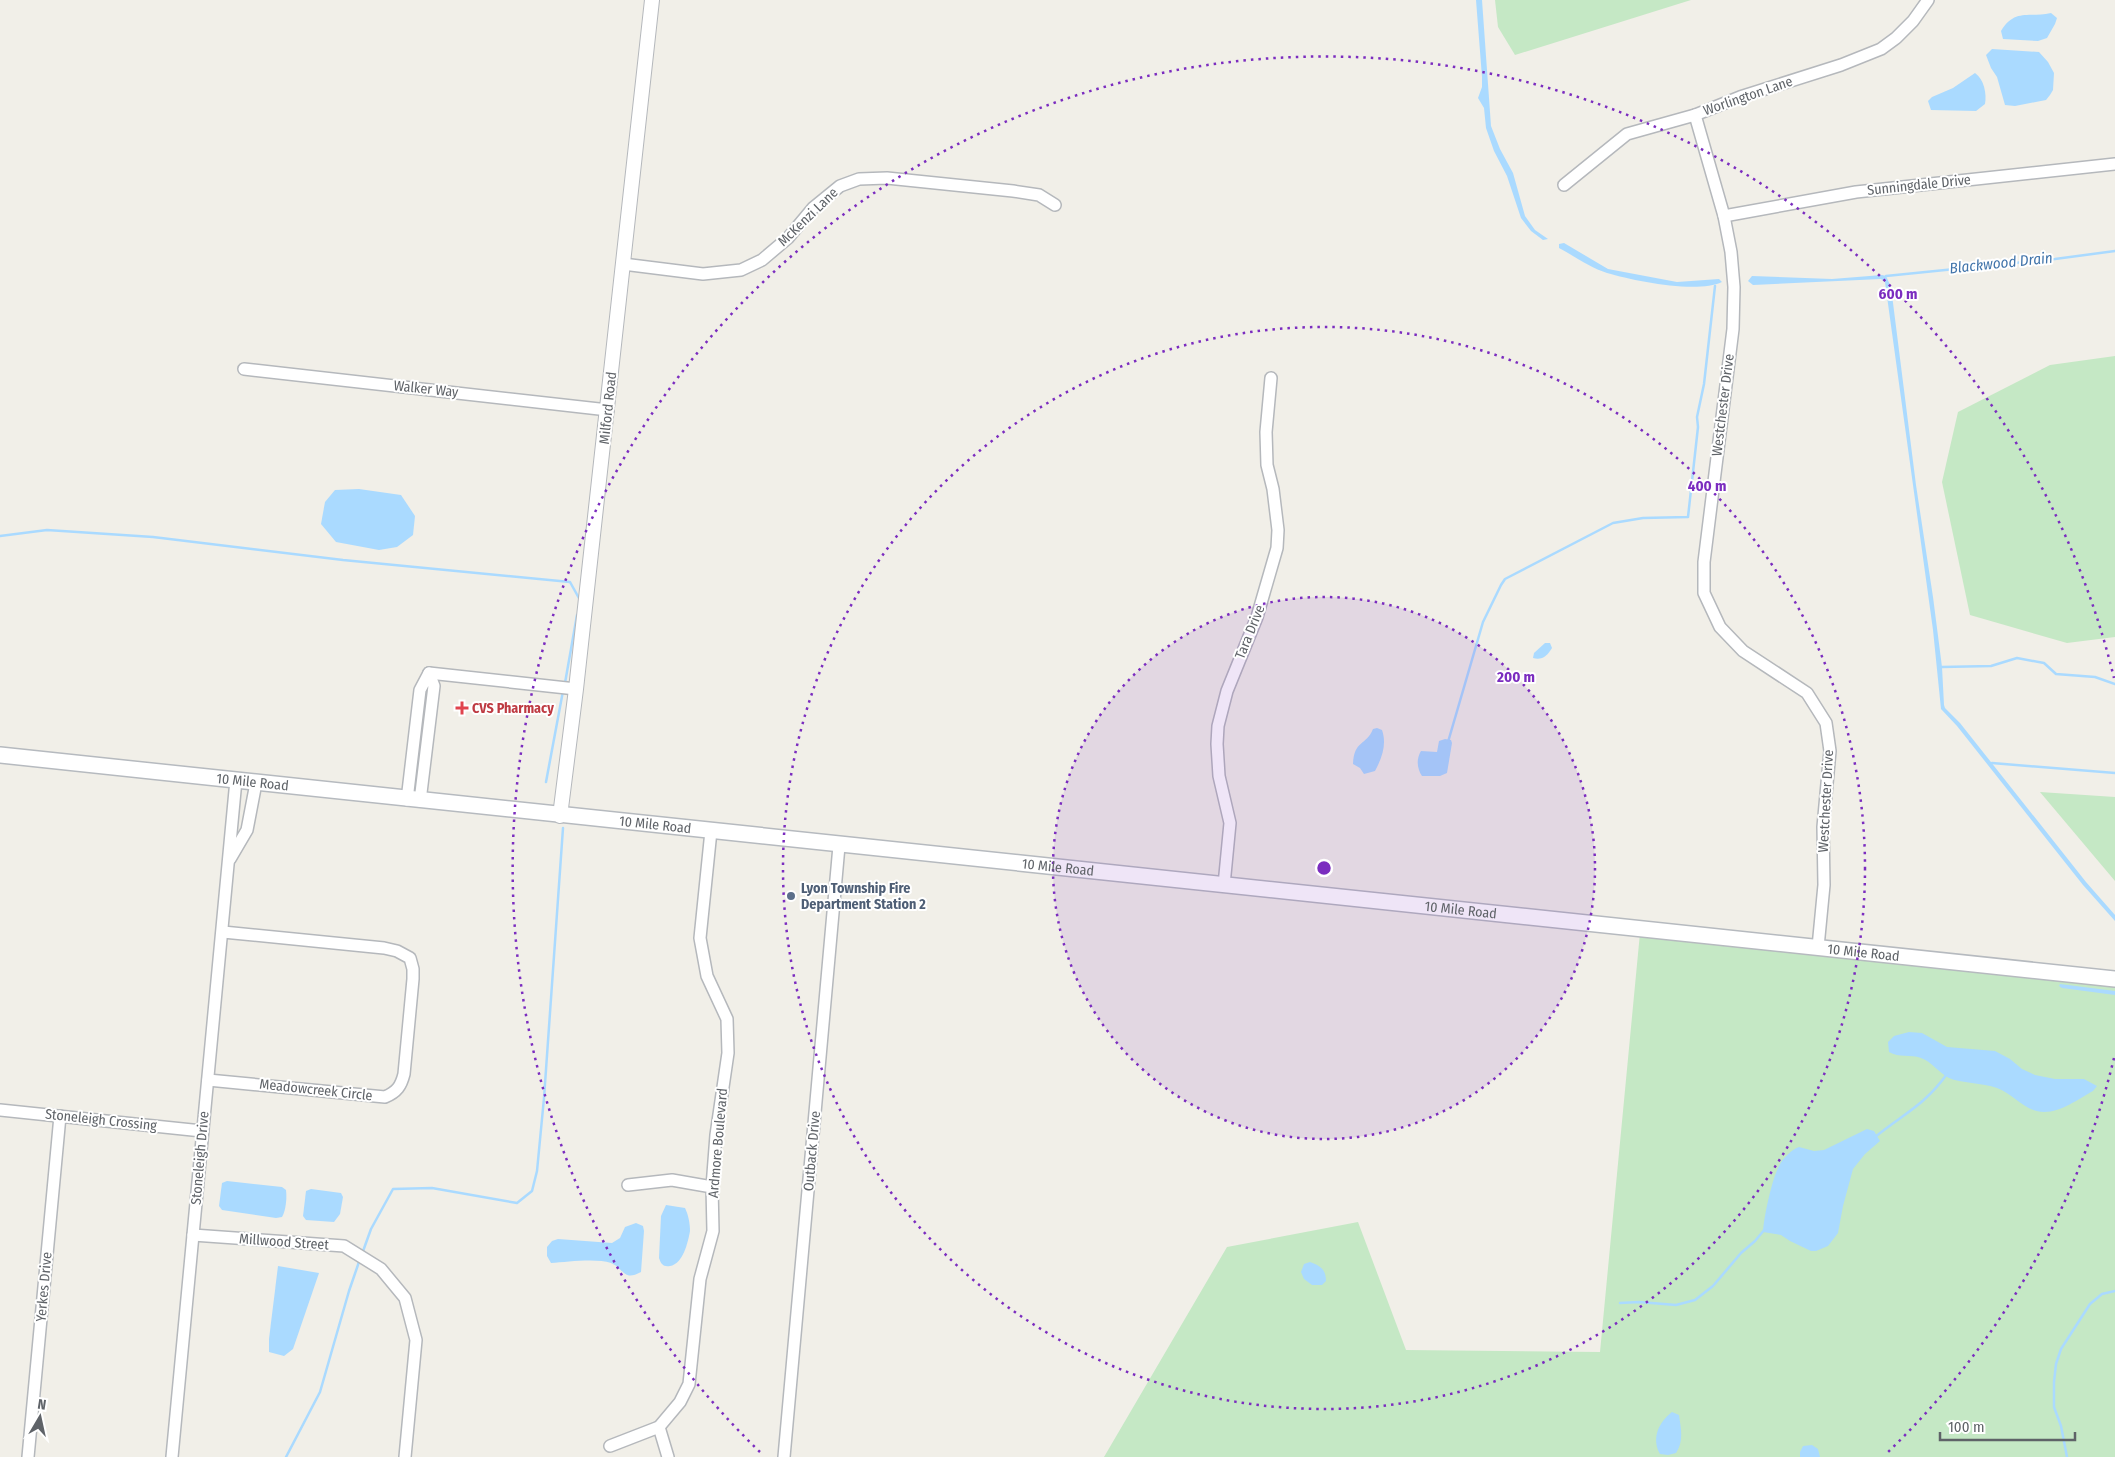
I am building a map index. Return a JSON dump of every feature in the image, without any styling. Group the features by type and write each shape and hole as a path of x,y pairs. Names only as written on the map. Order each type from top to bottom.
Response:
{"main road":[{"name":"10 Mile Road","path":"0,755 839,846 2115,979"}],"street":[{"name":"Milford Road","path":"560,816 608,410 622,264 652,0"},
{"name":"Worlington Lane","path":"1564,185 1627,134 1695,114 1740,97 1842,65 1881,49 1896,38 1928,0"},
{"name":"Westchester Drive","path":"1695,114 1724,216 1731,252 1734,308 1704,562 1704,593 1720,627 1744,651 1807,693 1826,722 1830,751 1823,827 1824,885 1818,947"},
{"name":"Sunningdale Drive","path":"1724,216 1856,192 2115,164"},
{"name":"McKenzi Lane","path":"622,264 703,274 741,270 762,260 788,238 813,208 840,186 859,180 887,178 1012,191 1039,195 1055,204"},
{"name":"Walker Way","path":"244,369 608,410"},
{"name":"Tara Drive","path":"1224,885 1230,823 1219,776 1218,729 1226,691 1257,617 1277,548 1273,489 1267,466 1266,432 1271,378"},
{"path":"414,800 420,690 429,673 576,689"},
{"name":"Stoneleigh Drive","path":"172,1457 236,780"},
{"name":"Stoneleigh Drive","path":"230,859 247,830 256,782"},
{"name":"Ardmore Boulevard","path":"610,1446 659,1427 680,1402 688,1384 700,1279 713,1232 712,1187 716,1135 728,1054 727,1019 707,976 700,938 711,831"},
{"name":"Outback Drive","path":"784,1457 839,846"},
{"name":"Meadowcreek Circle","path":"208,1080 385,1097 395,1093 401,1084 404,1074 413,979 410,958 397,951 384,948 223,932"},
{"name":"Stoneleigh Crossing","path":"0,1110 202,1131"},
{"name":"Yerkes Drive","path":"28,1457 60,1116"},
{"path":"628,1185 672,1180 712,1187"},
{"name":"Millwood Street","path":"193,1235 344,1246 381,1269 405,1298 416,1340 405,1457"},
{"path":"659,1427 668,1457"}],"green space":[{"path":"1495,0 1691,0 1515,55 1498,27"},
{"path":"2115,356 2115,637 2067,643 1970,615 1942,482 1958,412 2050,365"},
{"path":"2040,792 2115,797 2115,881"},
{"path":"1640,933 2115,985 2115,1457 1104,1457 1227,1247 1358,1222 1406,1350 1600,1352"}],"water":[{"path":"1476,0 1482,0 1491,126 1500,149 1513,173 1525,216 1535,230 1548,239 1543,240 1531,231 1521,218 1507,176 1494,151 1486,128 1484,108 1478,98 1482,87 1482,77"},
{"path":"2051,13 2057,18 2047,38 2038,41 2003,39 2001,31 2011,19 2023,15"},
{"path":"1992,49 2039,52 2048,62 2054,73 2053,90 2046,100 2015,106 2005,105 1997,77 1986,55"},
{"path":"1975,73 1981,79 1984,87 1985,104 1976,111 1931,110 1928,101 1932,97 1953,88"},
{"path":"1564,243 1608,269 1677,282 1719,279 1722,282 1697,287 1682,287 1649,283 1619,276 1595,268 1559,248 1559,244"},
{"path":"1752,276 1832,279 1886,276 1891,287 1916,485 1942,667 1945,708 1960,723 2086,882 2115,915 2115,921 2083,885 1957,726 1941,709 1933,630 1885,282 1881,279 1753,285 1748,281"},
{"path":"359,489 401,495 415,516 413,535 397,547 379,550 336,542 321,524 325,502 335,490"},
{"path":"1545,643 1550,643 1552,648 1549,653 1542,658 1533,658 1534,653"},
{"path":"1373,729 1382,730 1383,735 1384,746 1382,756 1375,771 1364,774 1360,768 1353,764 1354,756 1358,747"},
{"path":"1451,740 1452,743 1447,773 1440,776 1422,776 1418,764 1418,757 1421,751 1437,752 1439,741"},
{"path":"2060,984 2115,991 2115,995 2062,988 2059,986"},
{"path":"1909,1032 1922,1033 1947,1047 1995,1051 2010,1059 2022,1069 2035,1075 2055,1079 2084,1079 2097,1086 2093,1091 2057,1110 2037,1111 2025,1106 1997,1088 1954,1080 1945,1076 1929,1062 1921,1058 1889,1052 1888,1042 1894,1036"},
{"path":"1867,1129 1874,1131 1880,1141 1865,1154 1853,1169 1838,1233 1828,1246 1811,1251 1781,1235 1763,1232 1767,1208 1779,1166 1793,1150 1799,1147 1814,1151 1824,1150"},
{"path":"227,1181 282,1187 286,1190 286,1197 282,1217 276,1218 222,1210 219,1206 222,1183"},
{"path":"311,1189 341,1193 343,1197 340,1214 334,1222 306,1220 303,1216 306,1191"},
{"path":"666,1205 685,1208 689,1219 690,1231 682,1257 670,1266 663,1265 659,1258 661,1216"},
{"path":"636,1223 643,1226 644,1231 641,1272 635,1275 627,1275 611,1263 581,1261 551,1263 547,1256 547,1247 552,1241 558,1239 612,1243 620,1238 625,1227"},
{"path":"1310,1262 1324,1271 1326,1281 1322,1285 1312,1285 1304,1279 1301,1272 1304,1264"},
{"path":"278,1266 319,1273 293,1349 284,1356 269,1352"},
{"path":"1672,1412 1679,1415 1681,1435 1679,1448 1676,1453 1660,1454 1657,1448 1656,1436 1660,1425"},
{"path":"1812,1445 1818,1449 1820,1457 1800,1457 1803,1446"}],"waterway":[{"name":"Blackwood Drain","path":"1886,276 2115,251"},
{"path":"1448,742 1483,622 1505,579 1613,523 1643,518 1688,517 1698,427 1697,417 1704,384 1715,286"},
{"path":"0,536 47,530 153,537 343,560 570,582 580,600"},
{"path":"565,683 577,615"},
{"path":"1942,667 1991,666 2017,658 2044,663 2056,674 2095,677 2115,684"},
{"path":"546,782 563,691"},
{"path":"1992,763 2115,773"},
{"path":"362,1254 371,1229 393,1189 432,1188 517,1203 532,1191 537,1171 544,1098 563,828"},
{"path":"1875,1137 1921,1102 1947,1074"},
{"path":"1620,1303 1639,1302 1676,1305 1695,1300 1713,1286 1741,1253 1765,1229"},
{"path":"286,1457 320,1392 360,1259"},
{"path":"2067,1457 2061,1426 2054,1407 2056,1364 2061,1349 2090,1304 2102,1294 2115,1291"}],"place":[{"name":"CVS Pharmacy","path":"462,708"},
{"name":"Lyon Township Fire Department Station 2","path":"791,896"}]}
